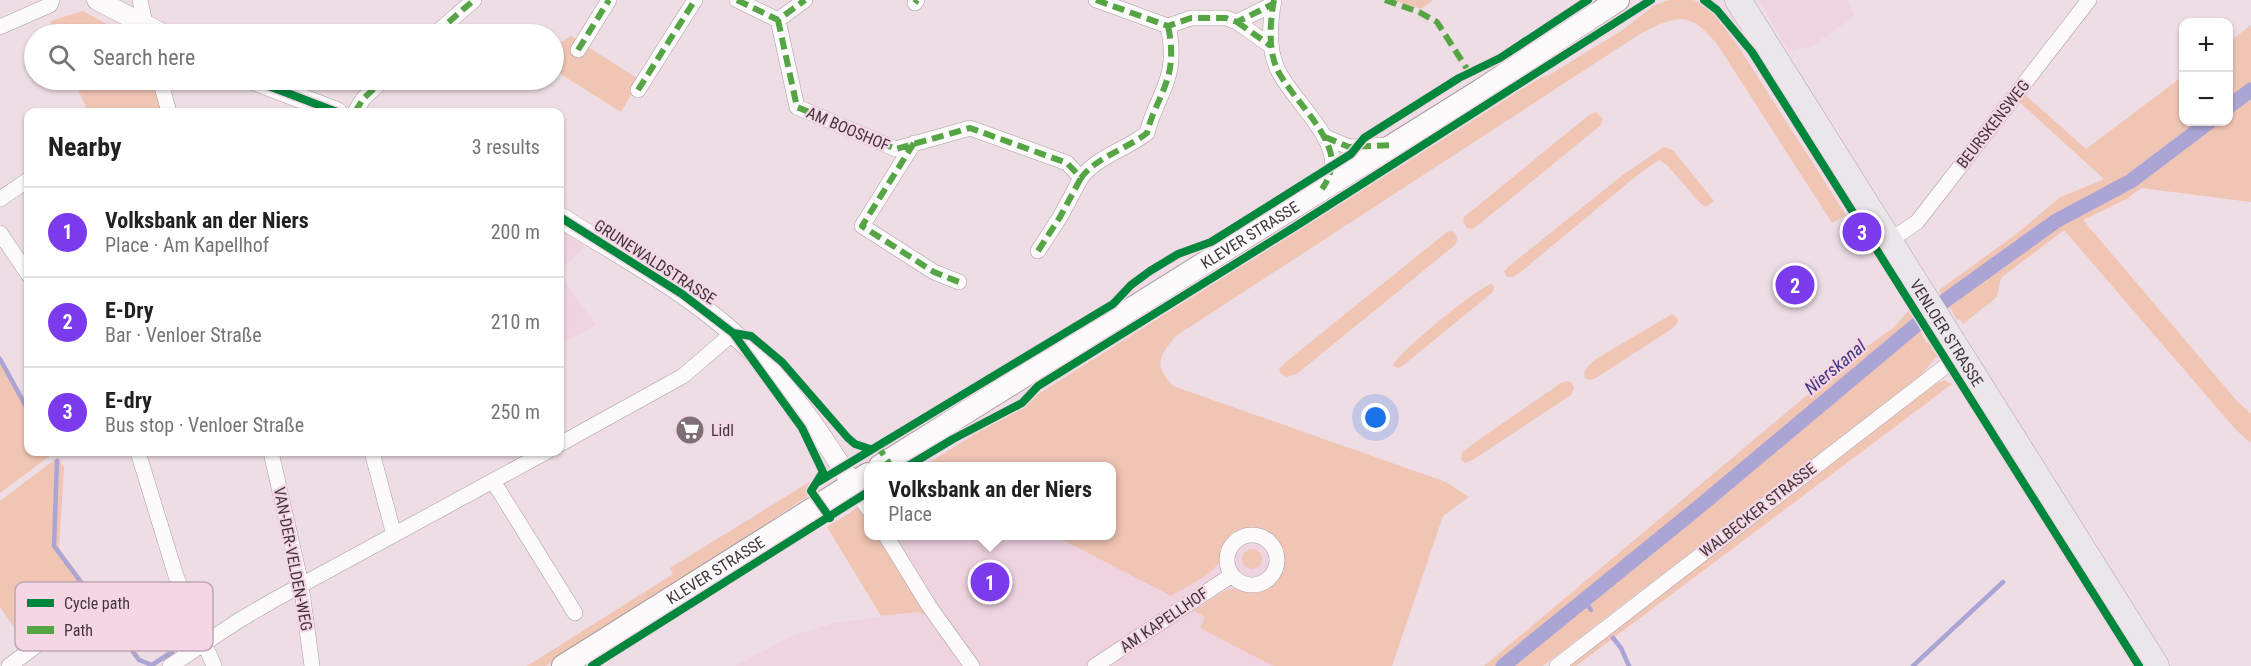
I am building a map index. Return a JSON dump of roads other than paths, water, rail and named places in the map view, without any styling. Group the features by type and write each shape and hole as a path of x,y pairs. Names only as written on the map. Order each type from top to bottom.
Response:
{"main road":[{"name":"KLEVER STRASSE","path":"886,462 1392,145 1618,0"},
{"name":"VENLOER STRASSE","path":"1737,0 2156,666"},
{"name":"KLEVER STRASSE","path":"563,666 860,479"}],"street":[{"path":"0,27 50,5 52,0"},
{"path":"97,0 138,24"},
{"path":"140,0 149,24"},
{"path":"446,24 474,0"},
{"path":"578,50 609,0"},
{"path":"638,90 695,0"},
{"path":"737,0 778,20 805,0"},
{"path":"1096,0 1168,26 1191,18 1226,18 1237,22 1271,46"},
{"name":"BEURSKENSWEG","path":"1889,241 1917,222 2089,0"},
{"path":"1237,22 1273,2"},
{"path":"1273,2 1271,46 1276,67 1285,83 1325,137 1331,151 1332,167 1322,189"},
{"name":"AM BOOSHOF","path":"778,20 797,107 897,149 970,128 1067,163 1081,178"},
{"path":"1038,251 1089,167 1133,145 1147,133 1151,115 1167,81 1172,45 1168,26"},
{"path":"163,90 168,108"},
{"path":"280,90 327,108"},
{"path":"357,108 372,90"},
{"path":"1325,137 1349,147 1392,145"},
{"name":"AM BOOSHOF","path":"914,144 862,226 934,272 958,282"},
{"path":"0,199 24,183"},
{"name":"GRUNEWALDSTRASSE","path":"564,220 682,294 733,333 768,367 860,479"},
{"path":"0,233 24,268"},
{"path":"564,442 683,376 733,333"},
{"name":"WALBECKER STRASSE","path":"1557,666 1960,355"},
{"path":"139,456 178,582"},
{"name":"VAN-DER-VELDEN-WEG","path":"272,456 301,584 312,666"},
{"path":"373,456 394,535"},
{"path":"213,637 301,584 539,456"},
{"path":"860,479 864,494"},
{"path":"493,481 575,613"},
{"path":"888,540 928,606 972,666"},
{"name":"AM KAPELLHOF","path":"1095,666 1232,574"},
{"path":"9,666 29,651"},
{"path":"170,666 192,651"},
{"path":"207,651 214,666"}],"waterway":[{"name":"Nierskanal","path":"2233,103 2251,90"},
{"name":"Nierskanal","path":"1503,666 1700,506 1946,300 2056,221 2131,181 2204,126"},
{"path":"0,359 24,403"},
{"path":"57,461 54,546 81,582"},
{"path":"1913,666 2003,582"},
{"path":"1584,600 1591,610"},
{"path":"1613,638 1621,648 1629,666"},
{"path":"132,651 139,660 152,665 172,652"}],"place":[{"name":"E-dry","path":"1862,232"},
{"name":"E-Dry","path":"1795,285"},
{"name":"Lidl","path":"690,430"},
{"name":"Volksbank an der Niers","path":"990,582"}]}
